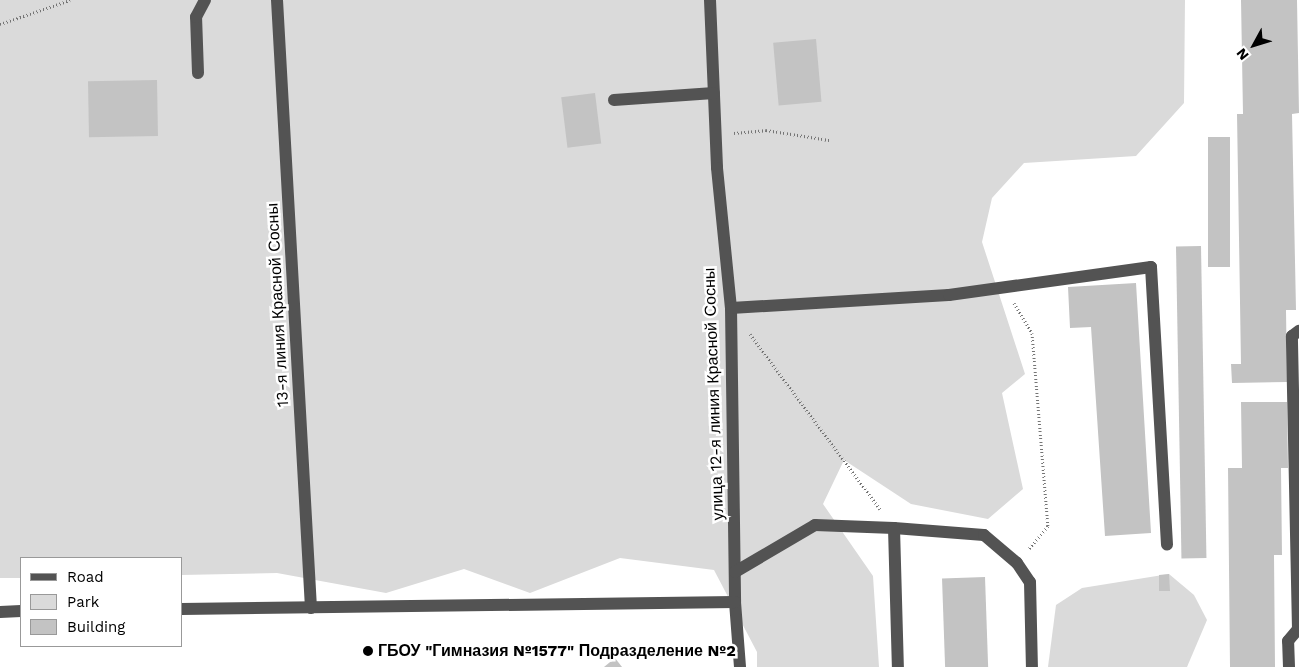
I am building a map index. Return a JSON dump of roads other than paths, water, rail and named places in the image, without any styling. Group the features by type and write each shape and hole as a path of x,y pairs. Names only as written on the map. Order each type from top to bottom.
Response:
{"lane":[{"path":"198,73 196,16 206,0"},
{"name":"13-я линия Красной Сосны","path":"277,0 311,608"},
{"name":"улица 12-я линия Красной Сосны","path":"710,0 716,136 731,308 734,572 740,667"},
{"path":"614,100 714,93"},
{"path":"731,308 949,296 1004,286 1151,267 1167,545"},
{"path":"1289,667 1288,641 1298,629 1292,336 1299,331"},
{"path":"734,572 815,525 894,528 984,535 1017,563 1030,582 1032,667"},
{"path":"894,528 898,667"},
{"path":"182,609 735,602"},
{"path":"0,612 20,611"}],"place":[{"name":"ГБОУ \"Гимназия №1577\" Подразделение №2","path":"368,651"}]}
